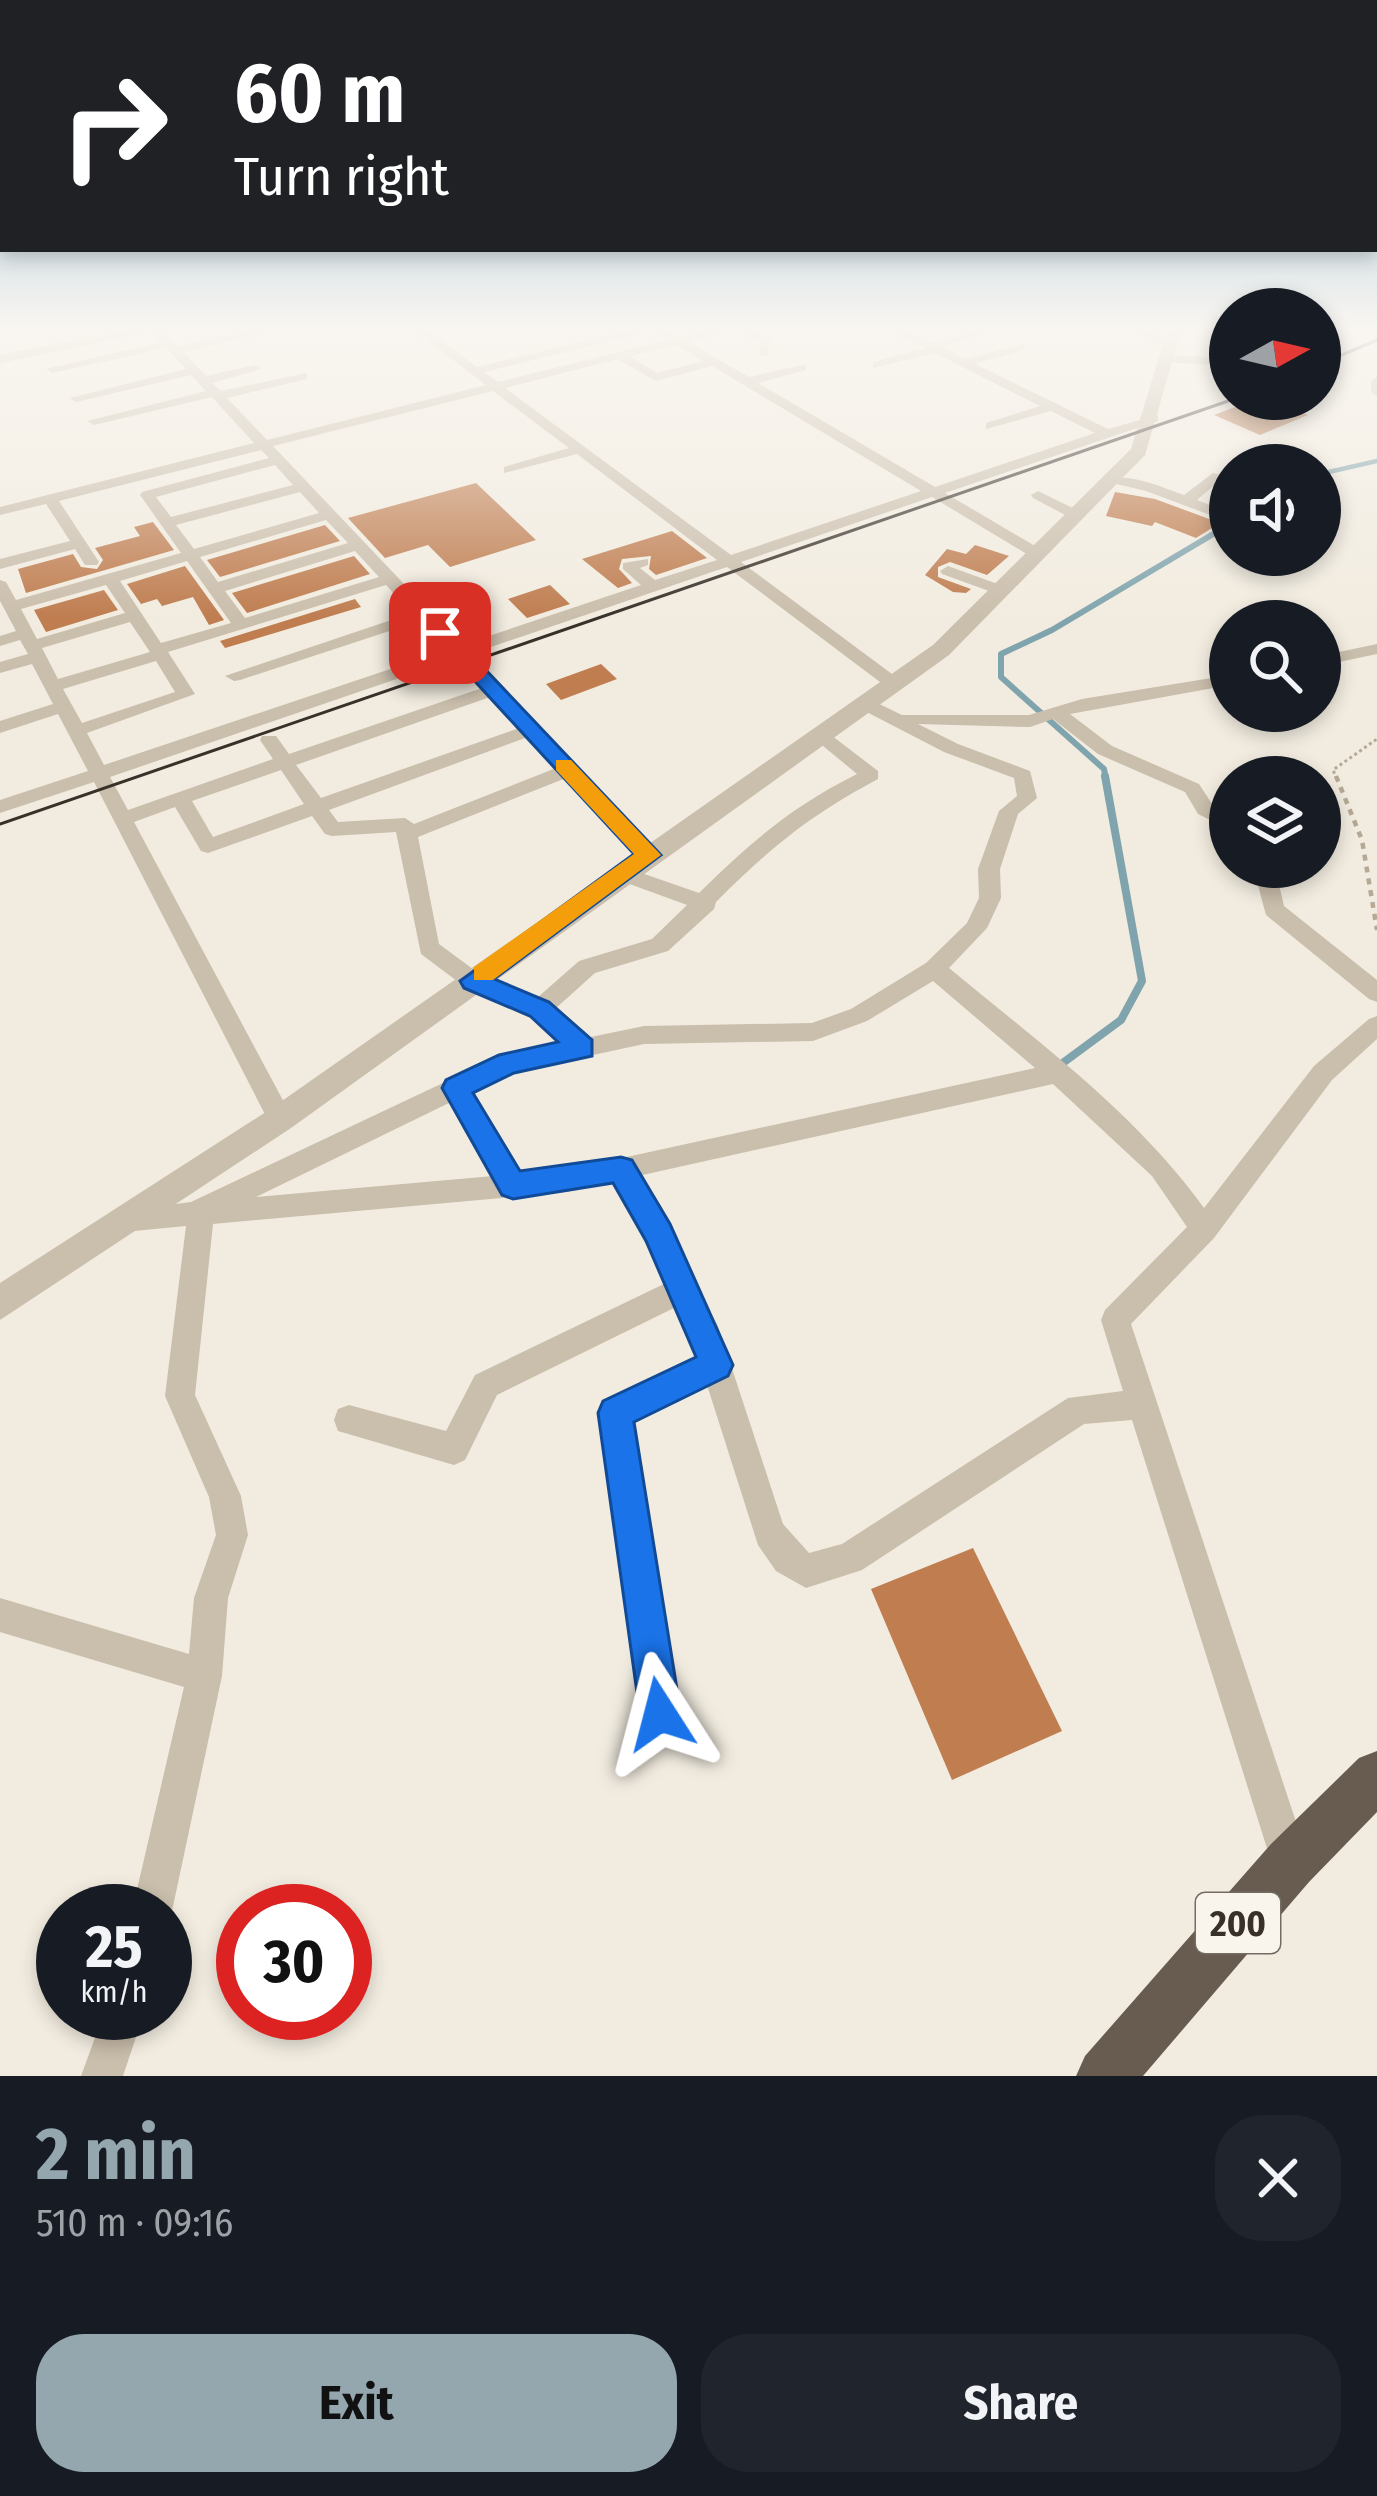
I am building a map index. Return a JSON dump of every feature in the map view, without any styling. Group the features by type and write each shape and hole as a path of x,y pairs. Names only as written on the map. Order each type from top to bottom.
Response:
{"highway":[{"name":"200","path":"1105,2076 1290,1863 1377,1776"}],"street":[{"path":"244,425 649,855"},
{"path":"0,511 342,425"},
{"path":"548,425 895,684"},
{"path":"818,425 1036,554"},
{"path":"1090,425 1106,433"},
{"path":"0,807 1131,425"},
{"path":"0,1304 280,1119 941,650 1139,452 1150,425"},
{"path":"509,470 580,449"},
{"path":"241,625 146,494 278,460"},
{"path":"1112,481 1209,509"},
{"path":"1186,501 1209,483"},
{"path":"167,523 303,487"},
{"path":"1038,495 1076,515"},
{"path":"50,498 91,562"},
{"path":"8,609 329,515"},
{"path":"0,564 79,543"},
{"path":"214,589 358,545"},
{"path":"642,562 629,566 652,586"},
{"path":"948,571 1000,590"},
{"path":"75,731 186,694 110,578"},
{"path":"51,687 390,579"},
{"path":"0,585 8,609 280,1119"},
{"path":"0,668 30,646 134,615"},
{"path":"234,676 423,615"},
{"path":"0,641 30,646"},
{"path":"1341,657 1377,649"},
{"path":"900,718 1053,715 1082,704 1209,683"},
{"path":"122,819 493,690"},
{"path":"201,1210 508,1063 644,1035 813,1032 901,993 934,969 976,928 990,898 989,869 1009,812 1027,798 1023,775 951,748 866,704"},
{"path":"0,727 62,707"},
{"path":"1053,715 1106,750 1192,788 1209,811"},
{"path":"180,798 208,846 530,730"},
{"path":"540,1009 587,967 660,945 768,838 824,799 871,775 820,736"},
{"path":"269,740 332,829 405,825 430,948 473,981 540,1009 582,1048"},
{"path":"407,834 568,770"},
{"path":"623,874 706,904"},
{"path":"1269,888 1274,910 1377,993"},
{"path":"934,969 1161,1168 1204,1229"},
{"path":"1290,1863 1115,1319 1204,1229 1323,1073 1377,1025"},
{"path":"134,1219 513,1186 621,1169 1058,1073"},
{"path":"456,1088 513,1186"},
{"path":"621,1169 685,1288 716,1365 770,1533 788,1559 806,1571 850,1558 1079,1409 1142,1404"},
{"path":"158,1884 204,1676 211,1598 232,1535 224,1496 180,1396 201,1210"},
{"path":"349,1420 454,1449 485,1385 685,1288"},
{"path":"660,1714 615,1413 716,1365"},
{"path":"0,1615 204,1676"},
{"path":"102,2076 115,2040"}],"path":[{"path":"1377,739 1333,770 1362,840 1377,930"}],"building":[{"path":"1237,425 1284,425 1260,435"},
{"path":"476,483 536,540 450,567 428,545 385,558 348,518"},
{"path":"1115,492 1155,499 1209,519 1209,530 1196,538 1155,522 1152,526 1106,516"},
{"path":"153,522 174,550 26,593 18,569 73,554 81,567 97,569 103,560 95,548 140,536 134,527"},
{"path":"325,525 340,541 220,577 207,560"},
{"path":"672,531 707,558 656,575 649,569 651,556 622,559 619,569 632,583 618,588 582,559"},
{"path":"975,545 1009,556 987,575 950,562 938,567 938,577 971,589 966,593 953,592 925,575 947,549 966,554"},
{"path":"354,556 370,574 247,613 232,593"},
{"path":"185,566 224,620 209,625 193,597 162,606 157,599 141,604 127,584"},
{"path":"550,585 570,604 527,618 508,599"},
{"path":"104,590 118,610 46,632 34,610"},
{"path":"355,599 361,607 225,648 220,641"},
{"path":"601,664 617,679 561,700 546,684"},
{"path":"973,1548 1062,1731 952,1780 871,1589"}],"waterway":[{"path":"1341,469 1377,461"},
{"path":"1106,779 1104,769 1001,677 1001,654 1052,630 1209,537"},
{"path":"1060,1065 1121,1020 1142,981 1105,776"}],"tram line":[{"path":"0,824 1159,425"}],"slow traffic":[{"path":"483,974 649,855 563,765"}],"route":[{"path":"440,633 649,855 473,981 540,1009 582,1048 508,1063 456,1088 513,1186 621,1169 659,1234 703,1326 716,1365 615,1413 660,1714"}]}
